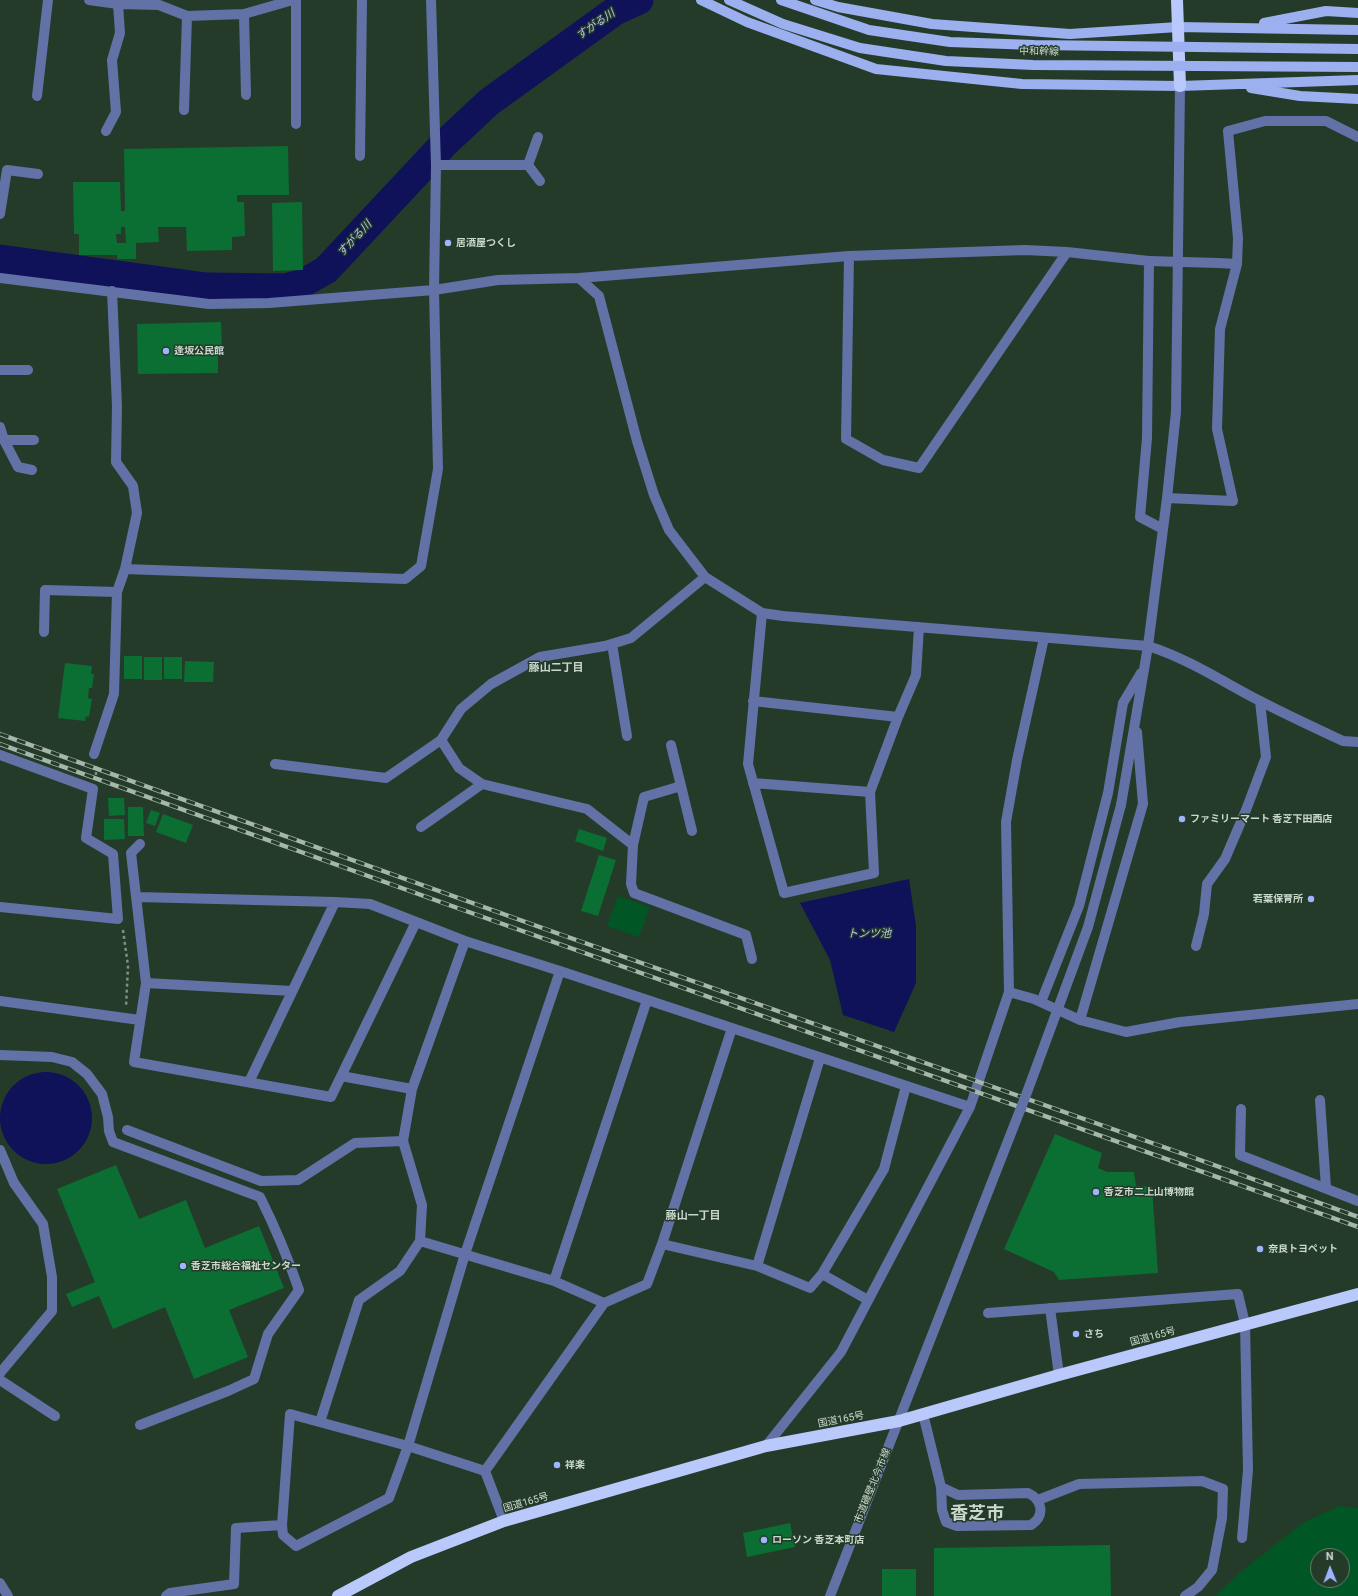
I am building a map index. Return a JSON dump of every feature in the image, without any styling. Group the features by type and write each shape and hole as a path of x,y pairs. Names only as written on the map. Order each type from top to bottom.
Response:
{"highway":[{"path":"1177,0 1180,86"},
{"name":"国道165号","path":"338,1596 410,1556 504,1521 766,1446 899,1421 1059,1375 1358,1294"}],"main road":[{"name":"中和幹線","path":"729,0 783,24 860,48 946,61 1033,65 1358,67"},
{"name":"中和幹線","path":"781,0 869,30 950,42 1034,45 1358,49"},
{"path":"815,0 838,7 932,24 1070,34 1178,27 1358,30"},
{"path":"703,1 747,22 876,69 1022,84 1180,86 1358,80"},
{"path":"1244,27 1326,11 1358,13"},
{"path":"1228,85 1300,96 1358,99"}],"street":[{"path":"37,96 48,0"},
{"path":"89,0 118,4 159,5 188,16 244,14 293,0"},
{"path":"296,0 296,124"},
{"path":"360,156 362,0"},
{"path":"125,569 405,579 421,566 438,469 434,290 436,165 431,0"},
{"path":"106,131 116,112 112,60 120,33 118,4"},
{"path":"244,14 246,95"},
{"path":"184,110 188,16"},
{"path":"1080,1020 1143,804 1136,716 1145,668 1168,498 1176,412 1180,86"},
{"path":"1168,498 1233,501 1217,429 1220,329 1237,264 1238,238 1228,131 1265,122 1326,121 1358,137"},
{"path":"528,164 538,137"},
{"path":"436,165 528,164"},
{"path":"528,164 540,181"},
{"path":"0,214 7,170 38,174"},
{"path":"0,278 209,304 269,303 434,290 498,280 579,278 849,256 1025,250 1067,252 1149,261 1237,264"},
{"path":"849,256 846,439 883,460 919,468 1067,252"},
{"path":"1149,261 1147,438 1140,517 1163,529"},
{"path":"579,278 599,296 637,440 654,495 668,530 705,577 762,613 783,616 1148,646 1165,651 1205,670 1260,701 1343,741 1358,742"},
{"path":"94,754 114,694 117,592 125,569 137,513 133,486 116,462 116,406 112,291"},
{"path":"0,370 28,370"},
{"path":"0,427 4,440 18,467 32,470"},
{"path":"4,440 34,440"},
{"path":"275,764 386,778 441,740 461,709 491,684 540,657 612,644 631,638 705,577"},
{"path":"44,632 45,590 117,592"},
{"path":"762,613 748,764 784,893 874,874 870,792 898,717 916,675 919,627"},
{"path":"766,1446 841,1352 970,1107 1009,992 1006,822 1017,760 1044,638"},
{"path":"612,644 627,736"},
{"path":"1041,1002 1079,906 1108,793 1123,703 1145,668"},
{"path":"753,701 898,717"},
{"path":"1196,946 1204,914 1207,884 1225,858 1246,810 1266,757 1260,701"},
{"name":"市道磯壁北今市線","path":"830,1596 1026,1095 1088,927 1121,805 1136,716"},
{"path":"441,740 459,768 482,784 587,809 633,845"},
{"path":"670,745 692,831"},
{"path":"0,755 93,789 86,838 113,854 118,919 0,907"},
{"path":"421,827 482,784"},
{"path":"753,784 870,792"},
{"path":"681,786 644,797 633,845 631,884 634,893 746,935 752,959"},
{"path":"140,844 131,853 146,983 134,1062 331,1097 416,922"},
{"path":"137,897 370,904 465,941 560,970 970,1107"},
{"path":"249,1082 335,902"},
{"path":"320,1422 359,1300 400,1271 420,1241 422,1205 403,1141 412,1089 465,941"},
{"path":"485,1471 408,1446 290,1414 282,1525 283,1535 296,1546 389,1498 408,1446 465,1254 560,970"},
{"path":"146,983 292,992"},
{"path":"1009,992 1041,1002 1080,1020 1126,1032 1180,1022 1358,1004"},
{"path":"554,1281 647,1000"},
{"path":"0,1001 140,1020"},
{"path":"485,1471 604,1303 647,1284 662,1244 732,1028"},
{"path":"0,1055 52,1056 72,1062 87,1074 102,1094 108,1117 109,1131 113,1142 260,1197 292,1268 299,1290 268,1334 254,1379 228,1391 140,1425"},
{"path":"757,1266 820,1058"},
{"path":"341,1076 412,1089"},
{"path":"662,1244 757,1266 810,1288 822,1274 884,1169 906,1086"},
{"path":"1320,1100 1326,1188"},
{"path":"1241,1109 1240,1155 1358,1201"},
{"path":"127,1130 262,1181 298,1180 355,1143 403,1141"},
{"path":"0,1150 14,1183 43,1224 52,1276 52,1311 0,1373"},
{"path":"420,1241 554,1281 604,1303"},
{"path":"822,1274 868,1300"},
{"path":"988,1313 1238,1294 1245,1324 1248,1470 1242,1538"},
{"path":"1050,1308 1059,1375"},
{"path":"0,1380 56,1416"},
{"path":"924,1414 941,1487 942,1510 946,1522 957,1526 1031,1525 1040,1517 1040,1505 1038,1500 1028,1493 958,1495 941,1487"},
{"path":"485,1471 504,1521"},
{"path":"1038,1500 1079,1484 1202,1481 1223,1489 1222,1518 1212,1570 1198,1587 1185,1596"},
{"path":"166,1596 170,1593 234,1584 236,1528 282,1525"},
{"path":"0,1584 8,1596"}],"path":[{"path":"93,789 96,778 97,761 94,754"},
{"path":"118,919 123,927 128,966 125,1018"}],"green space":[{"path":"618,896 650,907 639,937 607,926"},
{"path":"1339,1506 1358,1508 1358,1596 1215,1596 1243,1570 1303,1523"}],"water":[{"name":"トンツ池","path":"909,879 916,926 916,983 894,1032 843,1015 830,960 800,903"},
{"path":"46,1072 64,1075 79,1085 89,1100 92,1118 89,1136 79,1151 64,1161 46,1164 28,1161 13,1151 3,1136 0,1118 3,1100 13,1085 28,1075"}],"building":[{"path":"288,146 289,195 237,195 237,202 244,202 245,236 232,237 232,250 187,251 186,227 158,227 159,242 136,243 136,259 117,259 117,255 79,255 79,234 74,234 73,182 120,182 121,211 125,211 124,149","holes":["121,227 125,227 126,243 117,243 116,234 121,234"]},
{"path":"302,202 303,270 273,271 272,203"},
{"path":"221,322 222,351 218,351 218,373 138,374 137,324"},
{"path":"124,656 142,656 142,679 124,679"},
{"path":"144,657 162,657 162,680 144,680"},
{"path":"164,657 182,657 182,679 164,679"},
{"path":"185,661 214,662 213,682 184,682"},
{"path":"65,663 92,666 91,674 94,674 92,688 89,688 88,698 92,699 89,717 86,716 85,721 58,718"},
{"path":"108,798 124,798 125,815 109,816"},
{"path":"128,807 143,807 144,836 128,836"},
{"path":"151,810 160,813 155,826 146,823"},
{"path":"163,814 193,825 186,843 156,832"},
{"path":"104,819 124,819 125,839 104,840"},
{"path":"579,829 607,838 603,851 575,841"},
{"path":"599,855 616,860 598,916 581,911"},
{"path":"1055,1134 1102,1153 1098,1168 1107,1172 1134,1172 1136,1186 1152,1187 1158,1273 1059,1280 1054,1272 1004,1249"},
{"path":"116,1165 139,1219 186,1200 205,1248 259,1226 284,1288 229,1310 248,1357 194,1379 165,1307 113,1329 99,1296 72,1307 66,1294 95,1282 57,1189"},
{"path":"790,1523 795,1547 747,1557 743,1533"},
{"path":"1110,1545 1111,1596 934,1596 934,1548"},
{"path":"882,1569 916,1569 916,1596 882,1596"}],"waterway":[{"name":"すがる川","path":"0,259 206,287 286,288 303,283 326,270 444,144 489,102 615,11 639,0"}],"railway":[{"path":"0,734 1358,1217"},
{"path":"0,744 449,905 1358,1227"}],"place":[{"name":"居酒屋つくし","path":"448,243"},
{"name":"逢坂公民館","path":"166,351"},
{"name":"ファミリーマート 香芝下田西店","path":"1182,819"},
{"name":"若葉保育所","path":"1311,899"},
{"name":"香芝市二上山博物館","path":"1096,1192"},
{"name":"奈良トヨペット","path":"1260,1249"},
{"name":"香芝市総合福祉センター","path":"183,1266"},
{"name":"さち","path":"1076,1334"},
{"name":"祥楽","path":"557,1465"},
{"name":"ローソン 香芝本町店","path":"764,1540"}],"district":[{"name":"藤山二丁目","path":"556,668"},
{"name":"藤山一丁目","path":"693,1216"},
{"name":"香芝市","path":"977,1514"}]}
